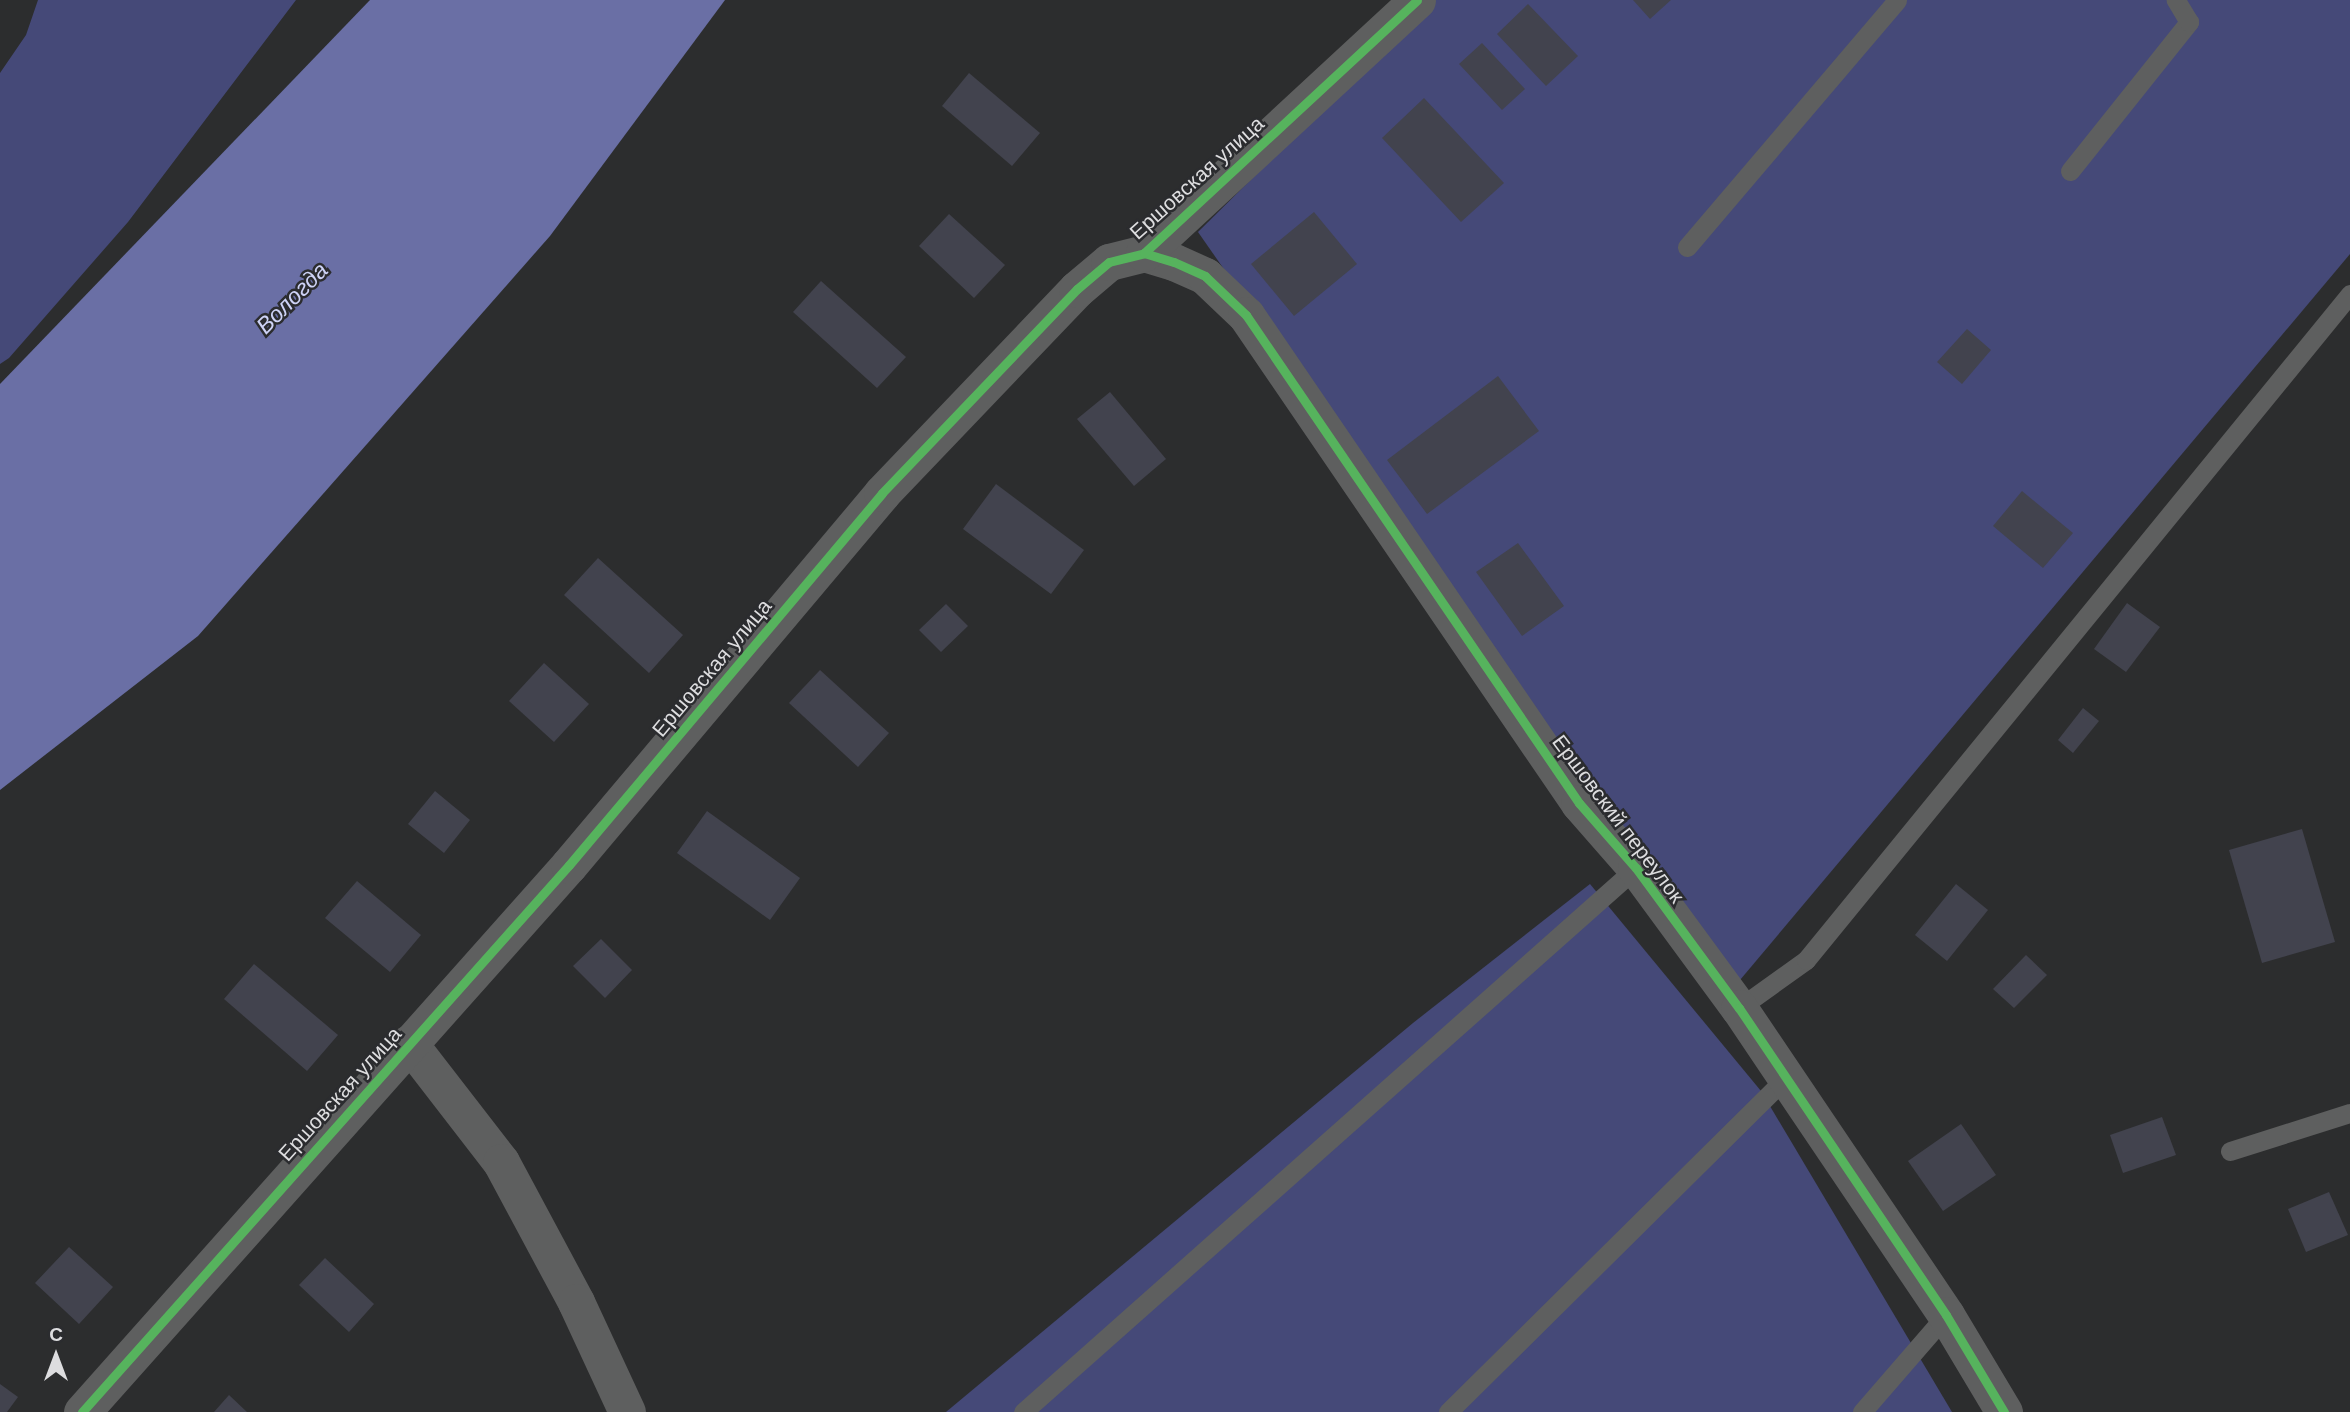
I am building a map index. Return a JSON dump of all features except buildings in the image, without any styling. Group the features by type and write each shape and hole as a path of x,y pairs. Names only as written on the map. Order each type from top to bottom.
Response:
{"street":[{"name":"Ершовская улица","path":"82,1412 569,865 883,493 1077,289 1109,262 1144,253 1418,0"},
{"name":"Ершовский переулок","path":"1144,253 1174,262 1205,276 1246,315 1579,803 1636,868 1739,1009 1945,1315 2004,1412"},
{"path":"409,1043 501,1162 576,1302 627,1412"}],"lane":[{"path":"1687,247 1896,0"},
{"path":"2070,171 2189,22 2176,0"},
{"path":"1739,1009 1806,960 2350,294"},
{"path":"1023,1412 1636,868"},
{"path":"1448,1412 1786,1078"},
{"path":"2230,1151 2350,1113"},
{"path":"1862,1412 1945,1315"}],"shaded area":[{"path":"38,0 296,0 128,222 9,358 0,364 0,73 26,35"},
{"path":"1432,0 2350,0 2350,254 1740,980 1536,716 1198,232"},
{"path":"1590,884 1761,1091 1952,1412 946,1412 1413,1023"}],"water":[{"name":"Вологда","path":"370,0 725,0 550,236 198,636 0,790 0,384"}],"cycle path":[{"path":"82,1412 569,865 882,493 1077,289 1109,262 1144,253 1417,0"},
{"path":"1144,253 1174,262 1205,276 1246,315 1579,803 1636,868 1739,1008 1946,1315 2004,1412"}]}
